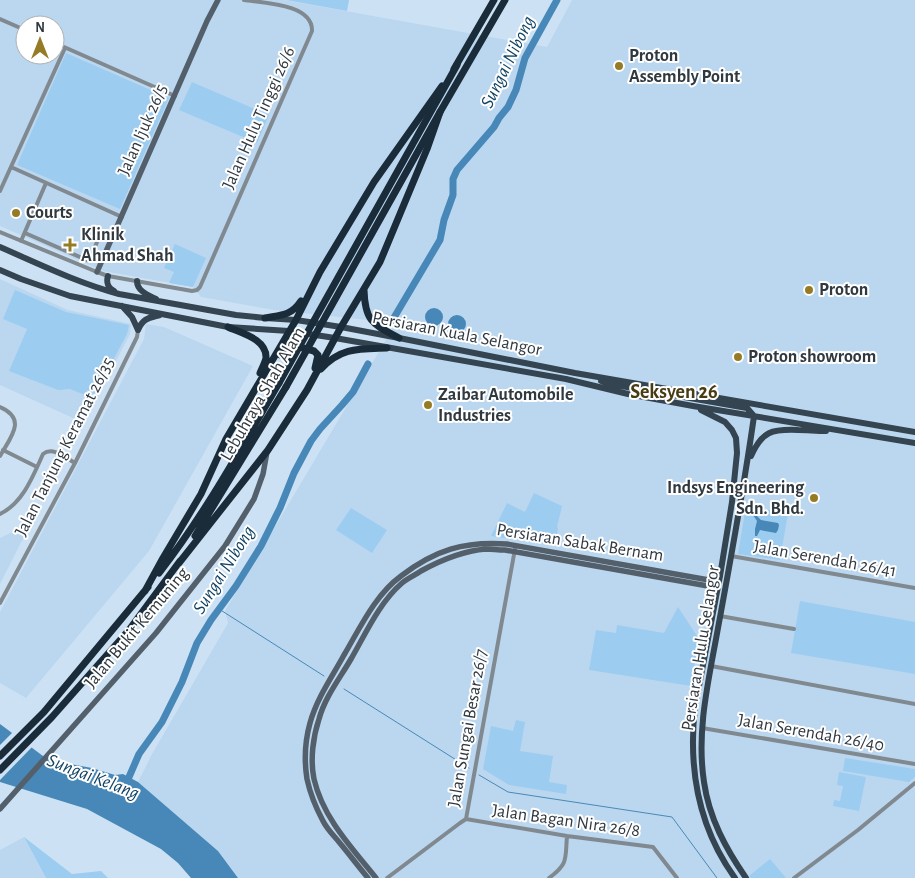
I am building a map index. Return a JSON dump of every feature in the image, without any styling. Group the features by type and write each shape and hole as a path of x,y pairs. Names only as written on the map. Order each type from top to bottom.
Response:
{"highway":[{"name":"Lebuhraya Shah Alam","path":"0,756 44,712 145,591 219,486 282,385 494,0"},
{"name":"Lebuhraya Shah Alam","path":"0,770 52,717 128,630 179,563 505,0"},
{"path":"265,318 286,314 296,308 374,182 457,65"},
{"path":"179,563 268,450 307,390 380,262 427,149 440,112"},
{"path":"145,591 201,494 226,439 296,320 320,272"},
{"path":"364,290 365,309 372,322 398,338"},
{"path":"228,327 262,344 265,351 266,358 254,390"},
{"path":"254,390 262,383 287,345 314,351 318,355 307,390"},
{"path":"312,379 329,360 339,354 352,350 387,348"}],"main road":[{"name":"Persiaran Kuala Selangor","path":"0,247 103,290 119,294 222,313 296,320 575,373 915,432"},
{"name":"Persiaran Kuala Selangor","path":"0,270 21,280 70,296 228,327 289,331 335,338 566,379 628,394 693,406 915,443"},
{"path":"108,276 108,284 111,289 119,294"},
{"path":"137,281 137,284 144,293 161,302"},
{"path":"122,306 132,317 138,330"},
{"path":"138,330 141,323 146,319 161,314"},
{"path":"575,373 610,384 747,408 754,416"},
{"name":"Persiaran Hulu Selangor","path":"693,406 725,422 736,438 737,454 732,502 693,724 694,767 698,799 719,853 735,878"},
{"name":"Persiaran Hulu Selangor","path":"746,878 727,850 711,813 704,783 700,750 703,710 754,416"},
{"path":"747,464 760,439 769,432 781,429 854,433"}],"street":[{"name":"Jalan Ijuk 26/5","path":"97,272 207,21 218,0"},
{"name":"Jalan Hulu Tinggi 26/6","path":"137,281 192,291 200,287 312,31 312,26 307,16 296,9 244,0"},
{"path":"0,19 15,26"},
{"path":"65,48 175,96"},
{"path":"0,191 57,65"},
{"path":"11,167 122,217"},
{"path":"21,241 46,183"},
{"path":"0,232 108,276 137,281"},
{"path":"24,233 89,261 98,242"},
{"name":"Jalan Tanjung Keramat 26/35","path":"0,603 74,463 137,338 138,330"},
{"path":"0,407 8,410 15,420 15,427 0,456"},
{"path":"3,450 37,467"},
{"path":"0,514 9,510 20,497 46,451 50,450 74,463"},
{"name":"Jalan Bukit Kemuning","path":"0,809 156,633 225,546 254,499 263,474 268,450"},
{"name":"Persiaran Sabak Bernam","path":"368,878 324,823 315,804 305,759 306,738 318,701 374,604 390,584 428,558 458,546 486,543 708,586 716,594"},
{"name":"Persiaran Sabak Bernam","path":"376,878 330,818 321,802 314,778 312,758 319,719 329,696 384,603 401,584 433,564 456,554 486,549 515,549 709,580 714,580 720,576"},
{"name":"Jalan Sungai Besar 26/7","path":"387,878 393,876 466,819 515,549"},
{"name":"Jalan Serendah 26/41","path":"731,556 915,588"},
{"path":"428,558 433,564"},
{"path":"720,616 794,629"},
{"path":"712,666 915,704"},
{"name":"Jalan Serendah 26/40","path":"702,728 915,764"},
{"path":"794,878 853,834 915,783"},
{"name":"Jalan Bagan Nira 26/8","path":"466,819 567,836 653,847 677,878"},
{"path":"549,878 561,869 565,861 567,836"}],"shaded area":[{"path":"0,0 284,0 547,47 572,0 915,0 915,878 238,878 218,851 138,782 152,754 228,623 225,611 396,323 274,310 201,297 193,287 103,271 0,226"},
{"path":"286,0 349,0 347,11"},
{"path":"66,53 169,98 120,209 17,165 61,65 65,65"},
{"path":"192,82 269,115 257,143 179,110"},
{"path":"175,244 206,258 193,287 169,283 174,272 164,268"},
{"path":"0,279 68,310 131,324 130,334 84,423 0,385"},
{"path":"15,290 66,312 129,325 127,334 95,394 87,390 85,395 70,389 58,390 9,371 27,329 3,319"},
{"path":"146,324 164,327 253,366 149,551 26,698 0,683 0,612 144,339"},
{"path":"534,493 562,506 555,545 491,536 507,503 525,512"},
{"path":"746,506 788,513 780,560 738,554"},
{"path":"351,508 387,530 372,553 336,530"},
{"path":"31,523 0,584 0,538"},
{"path":"800,601 915,622 915,674 791,653"},
{"path":"678,607 699,639 691,686 589,670 596,630 616,633 617,625 664,633"},
{"path":"516,720 525,722 520,751 553,756 549,782 567,785 566,794 509,785 483,769 491,726 513,731"},
{"path":"845,758 915,769 915,777 909,782 843,771"},
{"path":"839,772 866,777 859,811 833,806 834,800 840,801 843,786 837,785"},
{"path":"24,837 46,878 0,878 0,850"},
{"path":"24,837 72,874 101,871 108,878 46,878"},
{"path":"770,859 786,878 751,878 749,876"}],"water":[{"path":"430,308 438,308 443,313 441,324 430,326 425,321 425,313"},
{"path":"453,315 461,315 466,320 464,331 453,333 448,328 448,320"},
{"path":"755,514 761,520 778,523 776,533 760,530 757,536 755,536 757,521 753,515"},
{"name":"Sungai Kelang","path":"0,724 43,756 54,761 92,768 115,775 123,774 138,782 218,851 238,878 191,878 178,863 161,849 87,809 0,782"}],"pier":[{"path":"14,731 33,746 0,780 0,745"}],"waterway":[{"name":"Sungai Nibong","path":"392,321 440,240 444,220 453,195 453,179 457,170 494,127 508,107 516,90 525,58 557,0"},
{"name":"Sungai Nibong","path":"126,784 139,754 162,722 182,682 197,643 261,546 280,508 294,473 311,441 353,392 368,364"},
{"path":"219,609 324,676"},
{"path":"344,689 469,768"},
{"path":"479,775 508,792 672,817 717,878"}],"place":[{"name":"Proton Assembly Point","path":"619,66"},
{"name":"Courts","path":"16,213"},
{"name":"Klinik Ahmad Shah","path":"70,245"},
{"name":"Proton","path":"809,290"},
{"name":"Proton showroom","path":"738,357"},
{"name":"Zaibar Automobile Industries","path":"428,405"},
{"name":"Indsys Engineering Sdn. Bhd.","path":"814,498"}],"district":[{"name":"Seksyen 26","path":"674,392"}]}
